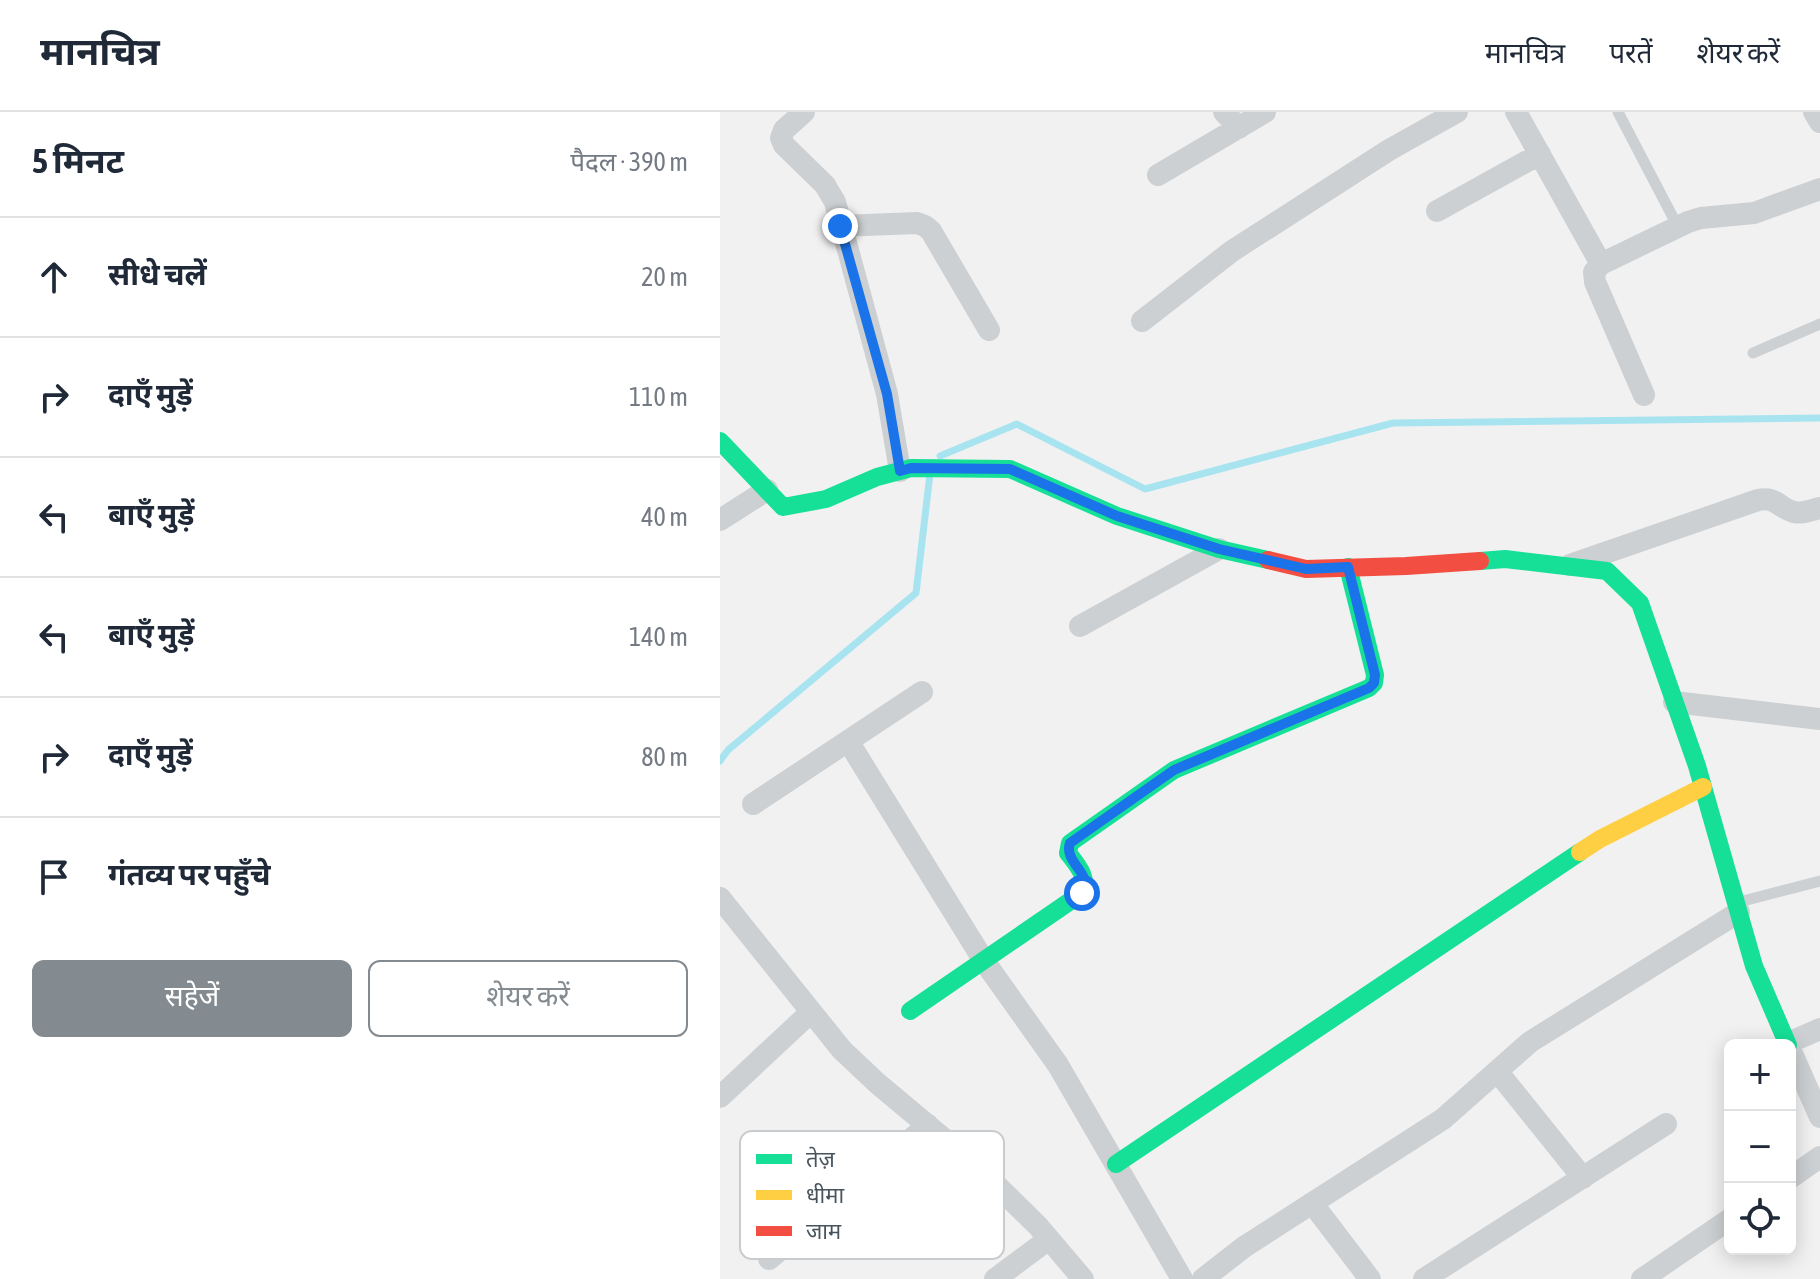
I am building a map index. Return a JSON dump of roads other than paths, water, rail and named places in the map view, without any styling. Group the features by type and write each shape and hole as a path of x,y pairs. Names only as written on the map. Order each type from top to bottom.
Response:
{"street":[{"path":"804,112 784,130 781,138 784,145 831,194 905,469"},
{"path":"1158,175 1232,120 1265,112"},
{"path":"1142,321 1232,251 1389,150 1457,112"},
{"path":"1516,112 1601,264"},
{"path":"1814,112 1820,122"},
{"path":"1437,211 1540,154"},
{"path":"1644,395 1595,282 1594,272 1601,264 1701,218 1754,213 1820,189"},
{"path":"840,226 917,223 925,226 931,231 989,330"},
{"path":"720,441 783,507 826,499 877,477 905,469 1010,469 1117,516 1219,549 1306,569 1505,559 1607,571 1640,603 1703,787 1754,966 1786,1039"},
{"path":"720,520 767,490"},
{"path":"1565,566 1766,498 1795,512 1820,508"},
{"path":"1080,626 1219,549"},
{"path":"910,1011 1082,893 1086,880 1068,853 1070,843 1164,776 1369,688 1374,683 1375,675 1348,567"},
{"path":"753,804 922,692"},
{"path":"1674,702 1820,719"},
{"path":"848,741 984,961 1058,1065 1182,1279"},
{"path":"1116,1164 1600,839 1703,787"},
{"path":"720,898 842,1050 935,1131"},
{"path":"1203,1279 1244,1247 1443,1119 1530,1042 1738,907"},
{"path":"720,1097 811,1012"},
{"path":"1796,1042 1820,1029"},
{"path":"1796,1062 1820,1117"},
{"path":"1497,1071 1583,1178"},
{"path":"1424,1279 1666,1124"},
{"path":"921,1131 928,1125"},
{"path":"1796,1174 1820,1157"},
{"path":"1004,1193 1083,1279"},
{"path":"1312,1203 1370,1279"},
{"path":"1642,1279 1724,1223"},
{"path":"995,1279 1049,1239"}],"lane":[{"path":"1618,112 1678,227"},
{"path":"1753,353 1820,324"},
{"path":"1738,907 1820,881"}],"waterway":[{"path":"940,456 1017,424 1145,489 1393,423 1820,418"},
{"path":"720,761 728,750 916,593 930,474"}]}
